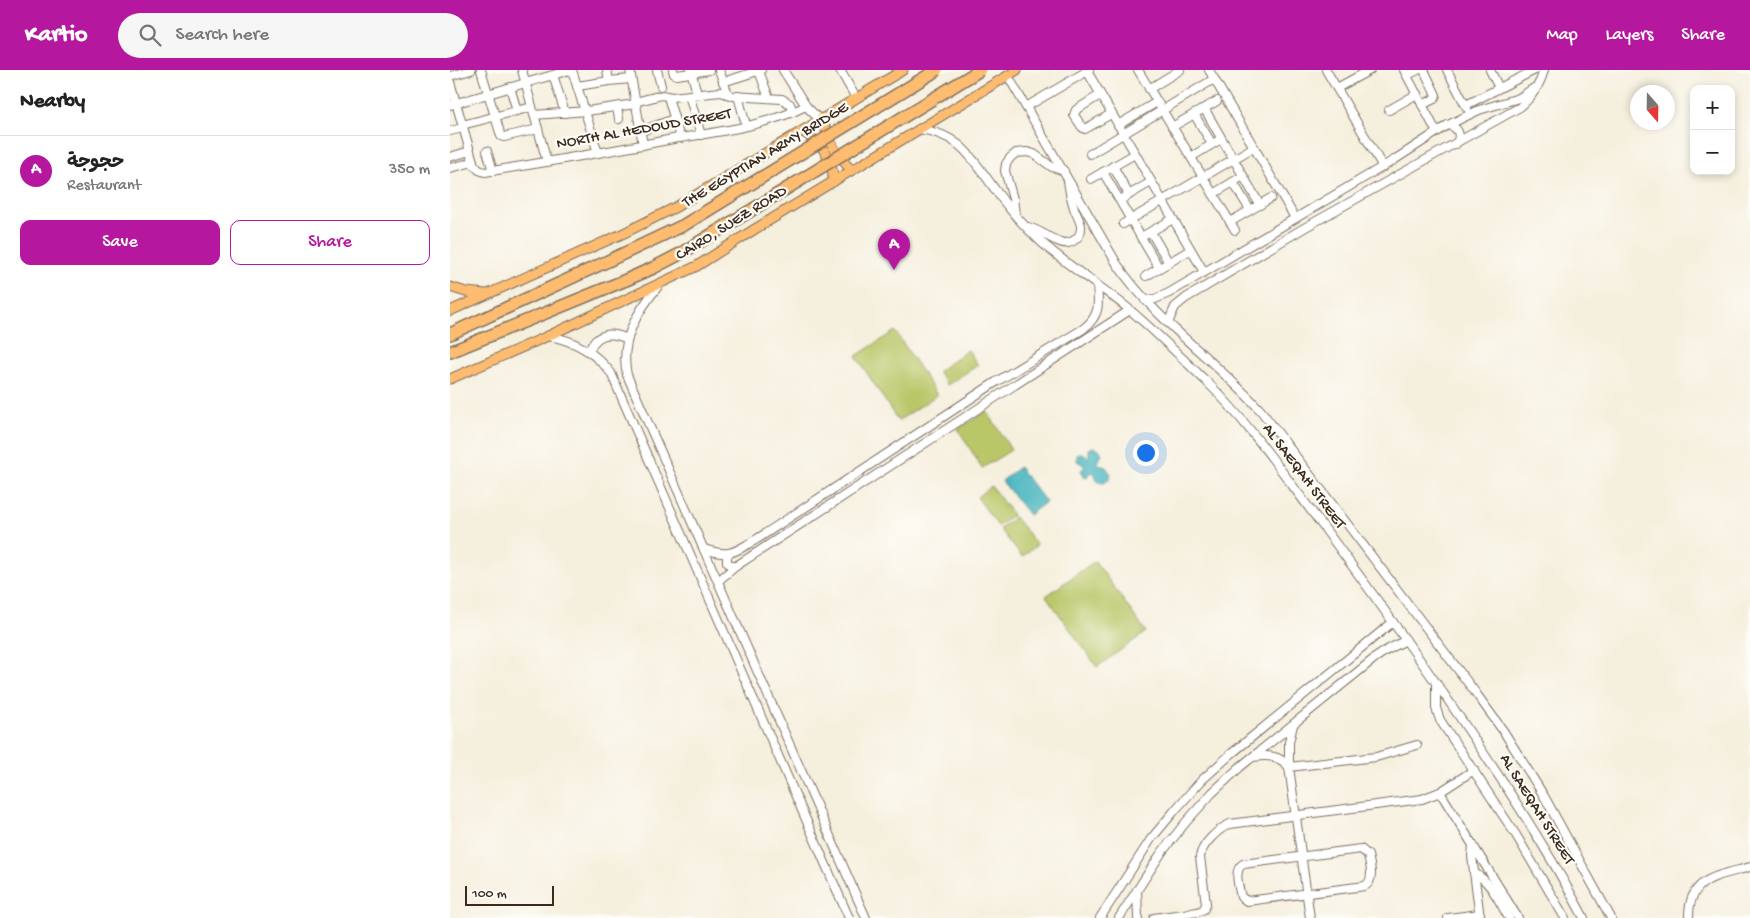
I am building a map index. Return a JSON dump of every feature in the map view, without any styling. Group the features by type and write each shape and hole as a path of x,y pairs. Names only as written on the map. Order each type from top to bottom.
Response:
{"highway":[{"name":"THE EGYPTIAN ARMY BRIDGE","path":"450,334 684,225 937,70"},
{"path":"450,352 626,280 680,254 980,70"}],"main road":[{"path":"450,310 650,221 702,193 903,70"},
{"name":"CAIRO, SUEZ ROAD","path":"450,379 548,336 697,266 1007,73 1017,70"},
{"path":"821,119 833,148 841,160 852,170"},
{"path":"802,131 818,142 826,152 831,163 833,182"},
{"path":"450,287 466,292 488,294"}],"street":[{"path":"450,76 471,70"},
{"path":"481,70 502,137 538,128"},
{"path":"522,70 547,162"},
{"path":"453,104 526,83 550,74 569,70 577,86 598,153"},
{"path":"607,70 609,81"},
{"path":"630,70 643,145"},
{"path":"657,70 661,86"},
{"path":"673,70 674,74 677,75 709,70"},
{"path":"719,70 728,94"},
{"path":"723,82 760,70 769,98"},
{"path":"783,70 806,106 821,119"},
{"path":"840,70 856,98"},
{"path":"1149,89 1180,70"},
{"path":"1209,70 1295,218"},
{"path":"1326,70 1383,167"},
{"path":"1337,88 1370,70"},
{"path":"1418,70 1406,72 1436,132"},
{"path":"1422,105 1434,100 1436,95 1424,70"},
{"path":"1447,70 1470,114"},
{"path":"1490,70 1499,88"},
{"path":"1466,105 1535,70"},
{"path":"1168,323 1171,314 1178,304 1296,233 1520,107 1531,96 1544,70"},
{"path":"1026,107 1088,71 1100,95 1204,272"},
{"path":"1139,71 1235,230"},
{"path":"692,72 693,95 701,134"},
{"name":"AL SAEQAH STREET","path":"1007,73 1117,264 1145,300 1234,382 1273,425 1475,692 1531,774 1611,918"},
{"path":"550,74 564,113"},
{"path":"577,86 631,79"},
{"path":"1090,154 1214,79"},
{"path":"1145,300 1155,299 1204,272 1383,167 1448,125 1470,114 1525,95 1539,83"},
{"path":"450,84 453,104 463,126 476,168 489,171 487,151"},
{"path":"510,87 517,111"},
{"path":"450,131 517,111 564,113 585,111 617,107 662,95 693,95 718,92 738,96 769,98 787,101 793,112"},
{"path":"1389,110 1417,94"},
{"path":"1100,95 1076,110 1074,115 1082,128 1085,129 1112,114"},
{"path":"668,96 680,138"},
{"path":"738,96 746,125"},
{"path":"1172,127 1217,101"},
{"path":"1118,125 1157,102"},
{"name":"NORTH AL HEDOUD STREET","path":"489,171 643,145 746,125 793,112 806,106"},
{"path":"617,107 619,119"},
{"path":"1204,108 1260,205"},
{"path":"1194,114 1212,144"},
{"path":"640,131 674,119"},
{"path":"1448,125 1454,127 1458,132 1459,138 1456,144"},
{"name":"AL SAEQAH STREET","path":"919,129 943,135 963,147 974,158 1026,227 1050,250 1130,310 1208,382 1244,422 1393,622 1436,683 1521,810 1584,918"},
{"path":"1191,157 1221,139"},
{"path":"1123,224 1254,147"},
{"path":"450,157 470,152"},
{"path":"1015,214 1012,192 1005,171 1006,164 1010,158 1020,152 1030,153 1066,174 1080,224 1078,236 1071,242 1061,243 1038,230 1026,227"},
{"path":"1091,179 1135,154"},
{"path":"450,168 473,162"},
{"path":"1113,166 1129,195"},
{"path":"1103,172 1159,268"},
{"path":"1213,194 1243,176"},
{"path":"1120,200 1151,182"},
{"path":"1234,182 1250,210"},
{"path":"1230,222 1271,198"},
{"path":"1141,238 1173,219"},
{"path":"1151,232 1169,263"},
{"path":"1146,276 1190,250"},
{"path":"659,285 640,308 632,325 627,339 624,362 627,374 866,918"},
{"path":"704,549 720,554 730,553 757,539 988,387 1083,329 1093,319 1098,305 1098,285"},
{"path":"1169,292 1170,301 1178,304"},
{"path":"718,581 736,566 1130,310"},
{"path":"1093,319 1100,322 1105,328"},
{"path":"589,351 594,341 603,335 614,334 627,339"},
{"path":"548,336 565,340 589,351 611,373 849,918"},
{"path":"730,553 727,556 727,562 731,566 736,566"},
{"path":"1100,918 1151,839 1202,780 1231,754 1393,622"},
{"path":"1118,918 1162,852 1212,793 1253,757 1381,654 1406,640"},
{"path":"1436,683 1438,716 1516,835 1565,918"},
{"path":"1294,724 1289,742 1289,767 1310,918"},
{"path":"1253,757 1266,755 1277,757 1289,767 1376,756 1418,745"},
{"path":"1154,918 1198,912 1204,909 1206,904 1201,854 1203,848 1221,829 1234,822 1428,798 1474,770"},
{"path":"1440,792 1518,918"},
{"path":"1448,918 1480,916 1474,874 1473,845"},
{"path":"1359,849 1365,851 1368,857 1371,877 1367,885 1306,894 1245,901 1240,895 1237,873 1239,866 1301,856 1359,849"},
{"path":"1689,918 1690,900 1700,885 1708,879 1750,868"},
{"path":"1474,874 1483,878 1490,886 1509,918"},
{"path":"1137,890 1138,918"}],"green space":[{"path":"895,331 937,395 898,421 856,356"},
{"path":"968,350 978,365 947,385 938,371"},
{"path":"987,411 1011,450 982,468 958,429"},
{"path":"991,486 1013,515 998,526 977,497"},
{"path":"1015,517 1037,545 1022,557 1000,529"},
{"path":"1095,561 1146,632 1097,667 1046,596"}],"water":[{"path":"1093,447 1099,449 1102,454 1099,465 1106,467 1111,474 1109,480 1104,483 1097,481 1095,474 1092,472 1087,477 1084,476 1081,470 1085,466 1077,461 1077,455 1082,452 1087,457 1089,456 1089,449"},
{"path":"1019,467 1046,502 1029,515 1002,481"}],"place":[{"name":"حجوجة","path":"894,270"}]}
